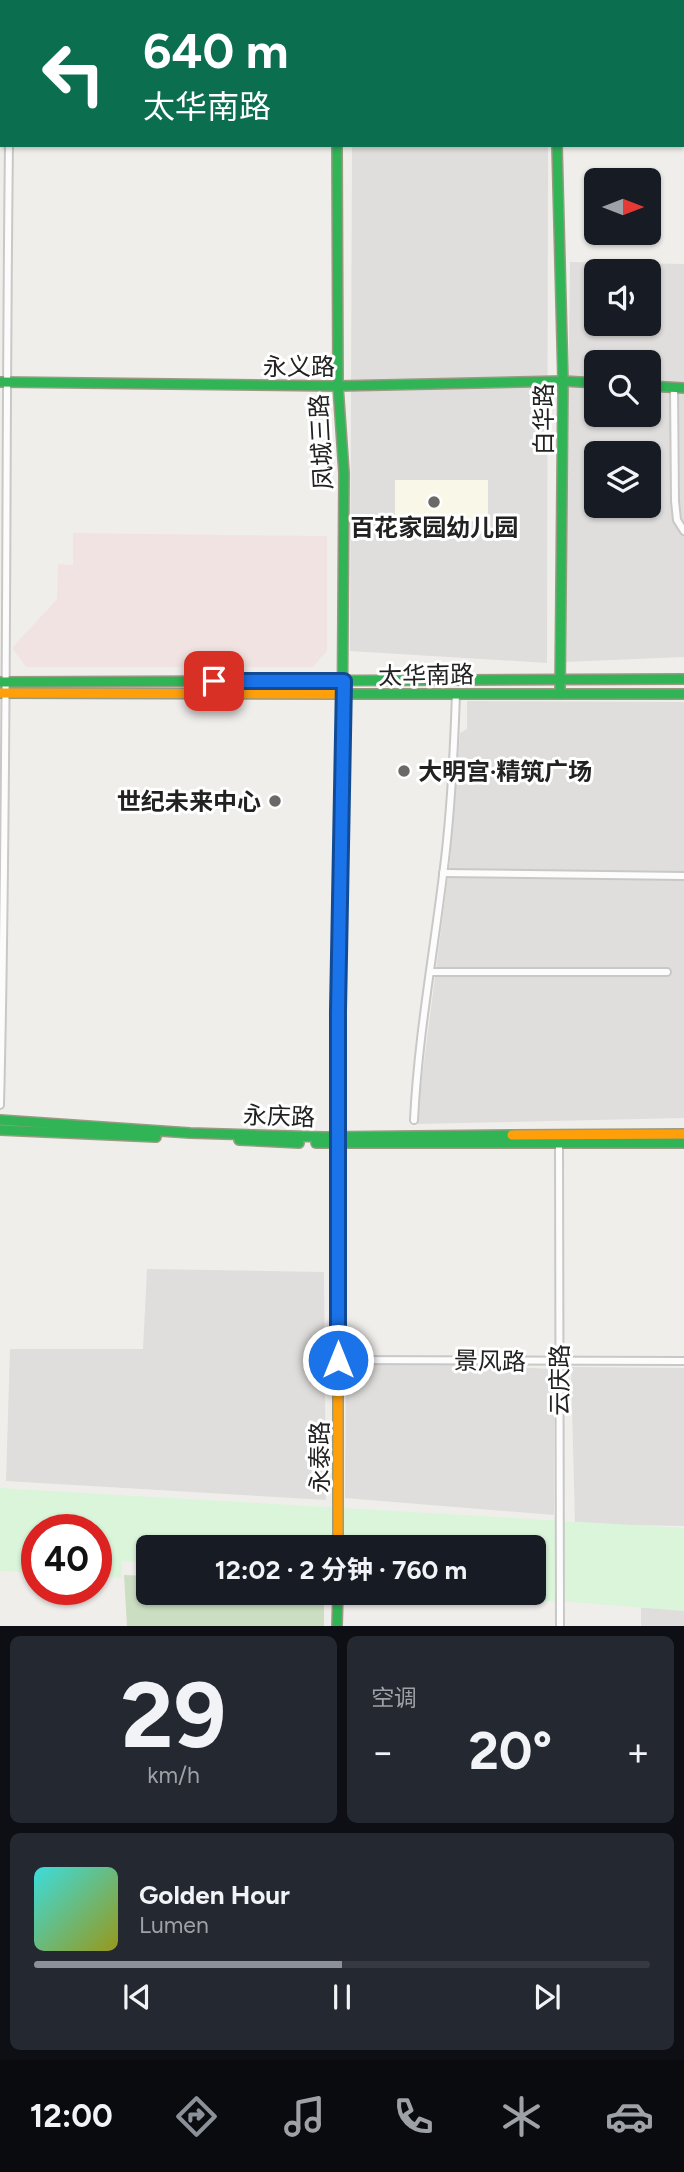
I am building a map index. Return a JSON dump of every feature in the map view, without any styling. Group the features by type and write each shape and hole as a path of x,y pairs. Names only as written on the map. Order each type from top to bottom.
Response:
{"street":[{"path":"0,1105 4,955 3,382 9,147"},
{"name":"凤城三路","path":"337,147 338,386 344,473 344,695"},
{"name":"白华路","path":"557,147 563,381 560,694"},
{"name":"永义路","path":"3,382 338,386 584,382"},
{"path":"661,387 679,388 675,501 677,520 684,531"},
{"name":"太华南路","path":"3,682 684,679"},
{"path":"414,1120 417,1067 453,776 456,693"},
{"name":"太华南路","path":"3,694 684,694"},
{"name":"永泰路","path":"338,1535 338,1140 344,695"},
{"path":"443,873 684,876"},
{"path":"430,972 667,972"},
{"name":"永庆路","path":"0,1120 338,1140"},
{"name":"永庆路","path":"0,1130 338,1140 684,1134"},
{"name":"永庆路","path":"559,1138 684,1143"},
{"name":"云庆路","path":"559,1138 560,1626"},
{"name":"景风路","path":"338,1360 684,1361"},
{"path":"337,1626 338,1605"}],"shaded area":[{"path":"352,147 548,147 547,663 350,651"},
{"path":"570,262 584,262 584,336 661,336 661,264 684,264 684,657 565,662"},
{"path":"395,480 488,480 488,521 395,521"},
{"path":"73,533 327,536 327,651 313,667 26,667 12,648 57,599 58,564 73,565"},
{"path":"467,701 684,702 684,1118 416,1124 450,861 460,733 467,729"},
{"path":"147,1269 324,1272 326,1500 6,1481 10,1349 143,1349"},
{"path":"346,1360 554,1369 554,1515 345,1498"},
{"path":"571,1367 684,1368 684,1526 575,1524"},
{"path":"641,1608 684,1608 684,1626 641,1626"}],"green space":[{"path":"0,1488 684,1528 684,1611 546,1601 546,1535 136,1535 136,1562 122,1561 122,1578 112,1577 112,1514 21,1514 21,1572 0,1571"},
{"path":"124,1575 136,1575 136,1605 324,1605 324,1626 127,1626"}],"traffic: fast":[{"path":"337,147 338,386 344,473 341,894"},
{"path":"557,147 563,381 560,694"},
{"path":"0,382 338,386 584,382"},
{"path":"661,387 684,388"},
{"path":"0,682 684,679"},
{"path":"345,694 684,694"},
{"path":"0,1120 190,1133 324,1137 512,1135"},
{"path":"0,1130 156,1137"},
{"path":"239,1140 299,1143"},
{"path":"316,1143 684,1143"},
{"path":"337,1626 338,1605"}],"traffic: slow":[{"path":"0,693 345,694"},
{"path":"512,1135 684,1134"},
{"path":"338,1149 338,1535"}],"traffic: jam":[{"path":"338,1149 341,894"}],"place":[{"name":"百花家园幼儿园","path":"434,502"},
{"name":"大明宫·精筑广场","path":"404,771"},
{"name":"世纪未来中心","path":"275,801"}],"route":[{"path":"214,681 344,681 338,1011 338,1360"}]}
